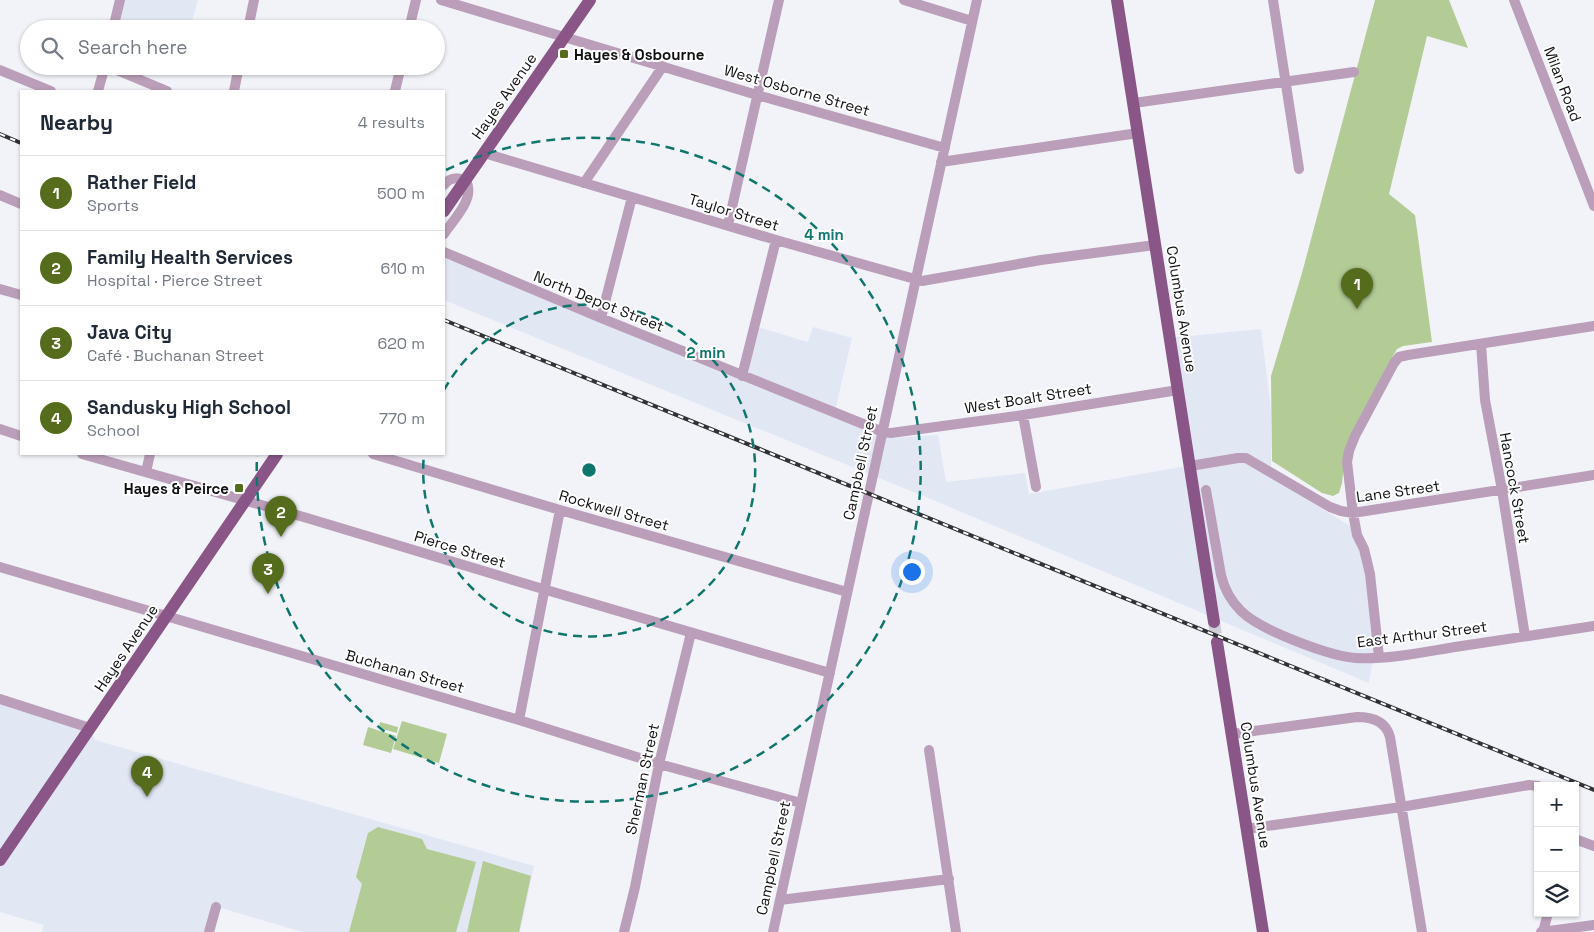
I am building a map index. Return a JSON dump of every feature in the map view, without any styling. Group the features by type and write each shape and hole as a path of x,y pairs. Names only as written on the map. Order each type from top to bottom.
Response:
{"main road":[{"name":"Hayes Avenue","path":"445,209 590,0"},
{"name":"Columbus Avenue","path":"1117,0 1214,622"},
{"name":"Hayes Avenue","path":"0,860 276,455"},
{"name":"Columbus Avenue","path":"1217,642 1263,932"}],"street":[{"path":"115,20 120,0"},
{"path":"250,20 254,0"},
{"path":"411,20 416,0"},
{"name":"West Osborne Street","path":"441,0 757,95 945,148"},
{"path":"728,225 779,0"},
{"path":"904,0 972,21"},
{"name":"Campbell Street","path":"773,932 977,0"},
{"path":"1273,0 1299,169"},
{"name":"Milan Road","path":"1514,0 1594,206"},
{"path":"584,183 663,66"},
{"path":"0,70 49,90"},
{"path":"1134,103 1354,72"},
{"path":"98,90 103,75"},
{"path":"128,75 165,90"},
{"path":"234,90 237,75"},
{"path":"395,90 399,75"},
{"path":"942,162 1138,133"},
{"name":"Taylor Street","path":"484,153 776,240 922,281 1041,260 1155,244"},
{"path":"445,184 452,179 464,180 469,187 468,198 445,232"},
{"path":"0,195 20,204"},
{"path":"601,318 632,197"},
{"path":"742,376 776,240"},
{"name":"North Depot Street","path":"445,252 742,376 883,432"},
{"path":"0,288 20,295"},
{"path":"1379,657 1370,574 1364,549 1357,535 1347,470 1349,451 1364,418 1398,358 1594,326"},
{"name":"Hancock Street","path":"1481,344 1485,400 1502,490 1525,636"},
{"name":"West Boalt Street","path":"883,432 901,433 1178,390"},
{"path":"1023,415 1036,487"},
{"path":"0,429 20,436"},
{"name":"Pierce Street","path":"86,455 307,518 830,673"},
{"path":"146,472 150,455"},
{"name":"Rockwell Street","path":"376,455 847,592"},
{"name":"Lane Street","path":"1190,466 1246,458 1330,507 1353,513 1594,475"},
{"name":"East Arthur Street","path":"1206,490 1222,578 1228,594 1242,612 1273,631 1333,653 1352,658 1379,657 1594,626"},
{"path":"519,720 543,589 560,510"},
{"name":"Buchanan Street","path":"0,567 519,720 659,764 801,803"},
{"name":"Sherman Street","path":"624,932 635,887 659,764 691,633"},
{"path":"0,699 90,728"},
{"path":"1232,734 1348,717 1361,717 1381,722 1387,728 1422,932"},
{"path":"929,750 956,932"},
{"path":"1246,829 1534,786"},
{"path":"1579,840 1594,846"},
{"path":"780,900 948,879"},
{"path":"208,932 216,907"},
{"path":"1547,917 1542,932 1573,930 1594,925"}],"shaded area":[{"path":"125,0 198,0 192,20 121,20"},
{"path":"445,255 742,371 754,326 808,342 813,327 852,338 834,415 889,438 938,435 946,482 1025,473 1029,494 1186,466 1169,338 1261,329 1271,409 1271,477 1350,526 1364,564 1375,647 1369,683 933,500 445,300"},
{"path":"0,699 90,728 95,740 534,866 520,932 303,932 217,907 209,932 42,932 44,925 0,912"}],"green space":[{"path":"1375,0 1449,0 1468,48 1427,36 1389,194 1415,215 1432,342 1403,346 1397,349 1384,372 1344,463 1339,493 1333,496 1322,493 1272,461 1271,376 1302,273"},
{"path":"402,721 447,734 439,763 393,749"},
{"path":"380,722 398,727 397,733 379,728"},
{"path":"368,727 396,736 391,753 363,745"},
{"path":"378,827 422,839 427,849 476,862 456,932 349,932 362,884 356,877 368,833"},
{"path":"483,861 531,876 519,932 467,932"}],"tunnel":[{"path":"1214,622 1217,642"}],"railway":[{"path":"0,134 20,143"},
{"path":"445,320 1594,790"}],"place":[{"name":"Hayes & Osbourne","path":"564,54"},
{"name":"Rather Field","path":"1357,309"},
{"name":"Hayes & Peirce","path":"239,488"},
{"name":"Family Health Services","path":"281,537"},
{"name":"Java City","path":"268,594"},
{"name":"Sandusky High School","path":"147,797"}]}
